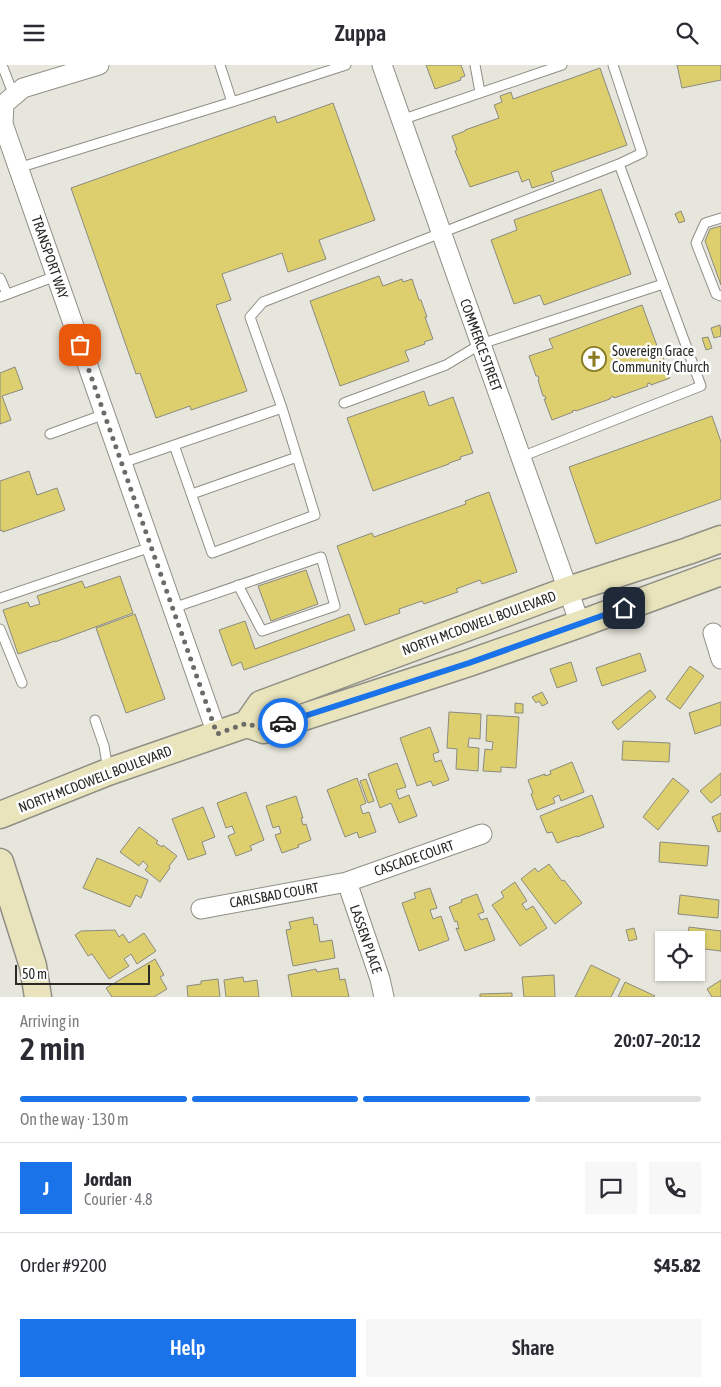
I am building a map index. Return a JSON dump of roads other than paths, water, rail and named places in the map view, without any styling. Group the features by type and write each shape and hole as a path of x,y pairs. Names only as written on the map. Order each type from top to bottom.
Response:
{"main road":[{"name":"NORTH MCDOWELL BOULEVARD","path":"0,815 108,772 247,723 261,704 568,590 721,539"},
{"path":"247,723 264,730 469,663 721,572"},
{"path":"0,862 33,966 38,997"}],"street":[{"path":"6,100 23,88 99,65"},
{"name":"COMMERCE STREET","path":"382,65 580,624"},
{"name":"TRANSPORT WAY","path":"6,100 3,124 217,734"},
{"path":"713,633 721,659"},
{"name":"CASCADE COURT","path":"346,882 482,834"},
{"name":"CARLSBAD COURT","path":"201,909 346,882"},
{"name":"LASSEN PLACE","path":"346,882 380,979 384,997"}],"lane":[{"path":"2,65 6,100"},
{"path":"220,65 232,102"},
{"path":"18,168 346,65"},
{"path":"475,65 480,92"},
{"path":"402,120 562,65"},
{"path":"174,445 212,553 315,515 282,407 250,317 263,302 642,153 613,65"},
{"path":"521,457 701,386 619,163"},
{"path":"721,218 705,223 696,243 716,294 721,296"},
{"path":"0,279 4,295 56,276"},
{"path":"344,403 446,365 481,344 663,284"},
{"path":"122,463 282,407"},
{"path":"50,434 105,415"},
{"path":"192,494 297,457"},
{"path":"0,598 151,547"},
{"path":"173,608 238,585 321,557 334,606 262,631 238,585"},
{"path":"0,629 22,683"},
{"path":"94,720 104,746 108,772"}],"place":[{"name":"Sovereign Grace Community Church","path":"594,359"}]}
